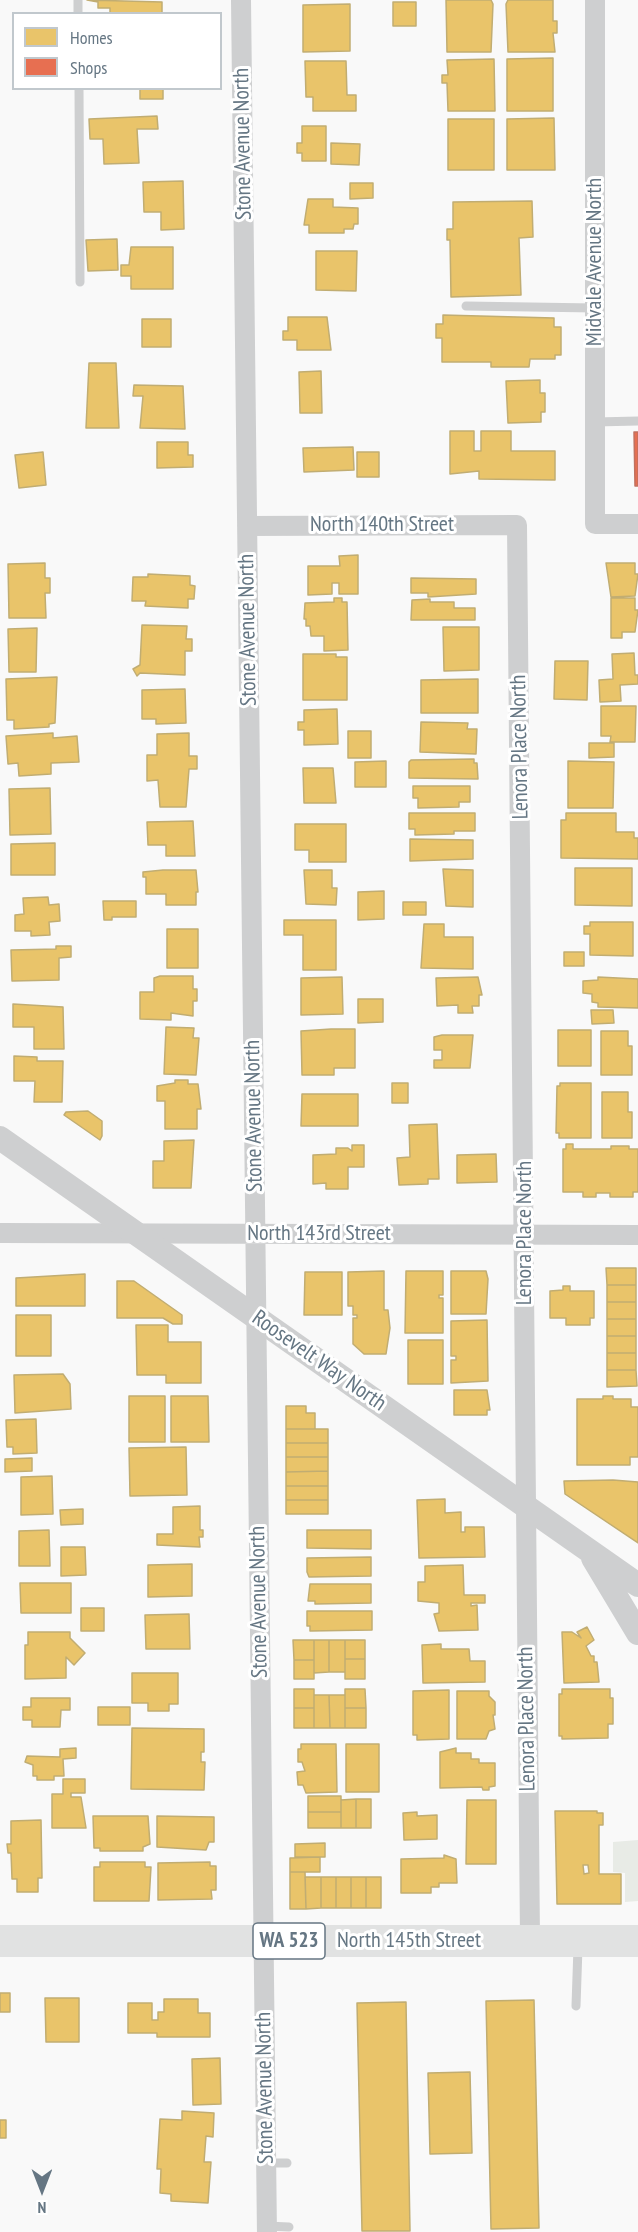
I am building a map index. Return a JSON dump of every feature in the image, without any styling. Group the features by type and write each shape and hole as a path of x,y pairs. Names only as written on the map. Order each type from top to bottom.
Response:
{"main road":[{"name":"North 145th Street","path":"0,1941 638,1941"}],"street":[{"name":"Stone Avenue North","path":"241,0 266,2229"},
{"name":"Midvale Avenue North","path":"595,0 595,524 638,524"},
{"name":"North 140th Street","path":"247,525 517,525"},
{"name":"Lenora Place North","path":"517,525 526,1234 525,1506 530,1940"},
{"name":"Roosevelt Way North","path":"0,1138 638,1585"},
{"name":"North 143rd Street","path":"0,1233 638,1234"},
{"path":"587,1548 638,1633"}],"lane":[{"path":"79,90 80,282"},
{"path":"466,306 595,308"},
{"path":"595,422 638,421"},
{"path":"576,2006 578,1941"},
{"path":"266,2163 287,2163"},
{"path":"266,2229 289,2227"}],"shaded area":[{"path":"638,1840 638,1901 625,1902 625,1873 613,1872 613,1842"}],"building: Homes":[{"path":"87,0 162,2 162,12 110,12 110,8 98,8 98,2"},
{"path":"446,0 491,0 493,4 491,52 447,52"},
{"path":"508,0 553,0 553,21 557,21 557,33 553,33 555,52 508,52 506,4"},
{"path":"393,2 416,2 416,26 393,26"},
{"path":"350,4 350,51 303,52 303,5"},
{"path":"553,58 553,111 507,111 507,59"},
{"path":"494,59 495,111 448,111 447,83 442,83 442,75 448,75 447,60"},
{"path":"305,61 346,61 347,95 356,95 356,111 313,111 313,97 306,97"},
{"path":"140,90 163,90 163,99 140,99"},
{"path":"157,116 158,129 137,129 139,163 104,164 103,139 90,139 89,119"},
{"path":"554,118 555,170 507,170 507,119"},
{"path":"448,119 494,119 494,170 448,170"},
{"path":"302,126 326,126 326,161 302,161 302,153 297,153 297,143 302,143"},
{"path":"331,143 360,144 359,165 331,164"},
{"path":"183,181 184,229 161,230 161,212 144,212 143,182"},
{"path":"350,183 373,183 373,198 350,199"},
{"path":"308,199 333,199 333,207 358,208 358,224 354,224 353,229 344,229 344,233 309,233 309,225 304,225"},
{"path":"532,201 533,237 519,238 521,295 451,297 450,240 447,240 447,229 453,229 453,202"},
{"path":"117,239 118,270 88,271 86,240"},
{"path":"131,247 173,247 173,289 131,289 131,276 121,276 121,265 129,265"},
{"path":"316,251 357,251 356,291 316,290"},
{"path":"443,315 554,318 554,327 561,327 561,355 555,355 555,359 530,359 529,367 491,367 491,362 442,362 442,338 436,338 436,324 443,324"},
{"path":"288,317 327,317 331,350 297,350 297,340 283,340 283,331 288,331"},
{"path":"142,319 171,319 171,347 142,347"},
{"path":"89,363 116,363 119,428 86,428"},
{"path":"321,371 322,413 300,413 299,372"},
{"path":"540,380 540,393 545,393 545,412 541,412 541,422 508,423 506,381"},
{"path":"134,385 183,386 185,429 140,428 143,396 133,396"},
{"path":"450,431 474,431 474,451 481,451 481,431 511,431 511,451 555,451 555,480 479,479 479,471 450,474"},
{"path":"157,442 188,442 188,455 193,455 193,467 157,468"},
{"path":"353,447 354,470 304,472 303,448"},
{"path":"43,452 46,485 19,488 15,455"},
{"path":"357,452 379,452 379,477 357,477"},
{"path":"358,555 358,594 339,594 339,583 332,583 332,594 308,595 308,566 340,566 339,556"},
{"path":"45,563 45,578 50,578 50,593 45,593 46,618 9,618 8,564"},
{"path":"606,563 635,563 635,574 638,574 635,596 611,597"},
{"path":"148,574 190,576 190,585 195,586 194,599 188,599 188,608 145,606 146,601 132,601 133,577 148,577"},
{"path":"411,578 476,579 476,594 428,597 428,593 411,593"},
{"path":"334,598 342,598 342,602 347,602 348,650 324,651 324,636 311,636 310,626 306,626 305,603 334,602"},
{"path":"611,598 635,598 635,610 638,610 635,632 622,632 622,638 611,638"},
{"path":"430,599 430,602 454,602 454,608 475,608 475,620 411,620 412,600"},
{"path":"142,625 187,626 186,639 192,639 192,651 185,651 185,675 140,673 137,676 133,669 140,665"},
{"path":"443,627 479,627 479,670 444,671"},
{"path":"37,628 36,672 9,672 8,629"},
{"path":"634,653 635,675 638,675 638,684 620,685 621,701 600,702 599,680 613,679 612,654"},
{"path":"303,654 336,654 336,657 347,657 347,700 303,700"},
{"path":"555,661 588,661 587,700 554,699"},
{"path":"57,677 55,723 49,724 49,727 14,729 14,720 7,720 6,679"},
{"path":"478,679 478,713 421,713 421,680"},
{"path":"185,689 186,723 156,724 156,719 142,719 142,690"},
{"path":"601,706 636,706 635,742 610,742 611,736 601,736"},
{"path":"337,709 338,744 304,745 304,730 298,730 298,722 304,722 304,710"},
{"path":"421,722 468,723 467,729 477,729 476,754 420,752"},
{"path":"348,731 371,731 371,758 348,758"},
{"path":"53,733 53,738 77,736 79,762 51,763 51,774 19,776 18,763 8,764 6,736"},
{"path":"189,733 189,756 197,756 197,769 189,769 186,807 160,807 158,780 147,781 147,755 157,755 157,734"},
{"path":"589,743 614,743 614,757 589,758"},
{"path":"474,759 474,763 477,763 478,779 409,778 411,760"},
{"path":"386,761 386,787 355,787 355,762"},
{"path":"568,761 614,762 613,808 568,808"},
{"path":"303,768 333,768 336,803 304,803"},
{"path":"413,786 470,786 470,802 459,802 459,807 418,808 418,798 413,798"},
{"path":"50,788 51,834 10,835 9,789"},
{"path":"409,813 475,813 475,831 415,835 415,829 409,829"},
{"path":"566,813 616,813 616,832 634,832 634,838 638,838 638,859 561,858 561,820 566,820"},
{"path":"193,821 195,856 166,856 166,845 148,845 147,822"},
{"path":"295,824 346,824 346,862 309,862 309,850 295,850"},
{"path":"410,839 473,840 473,859 410,861"},
{"path":"55,843 55,875 11,875 11,844"},
{"path":"575,868 632,868 632,906 575,905"},
{"path":"443,869 473,870 473,907 446,906"},
{"path":"196,870 198,892 196,892 196,905 166,905 166,894 146,894 146,877 143,877 143,872"},
{"path":"304,870 332,870 332,888 337,888 336,905 306,904"},
{"path":"384,891 384,919 358,920 358,892"},
{"path":"48,897 49,905 59,904 60,921 49,922 50,935 31,936 31,931 15,931 15,915 24,914 23,898"},
{"path":"103,901 136,901 136,917 112,917 112,920 104,920"},
{"path":"403,902 426,902 426,915 403,915"},
{"path":"284,920 336,920 336,970 303,970 303,935 284,935"},
{"path":"590,922 633,922 633,956 590,955 590,934 584,934 584,926 590,926"},
{"path":"424,924 444,924 444,937 473,937 473,969 421,968"},
{"path":"167,929 198,929 198,968 167,968"},
{"path":"56,946 71,946 71,957 59,958 59,980 12,981 11,950 56,949"},
{"path":"564,952 584,952 584,966 564,966"},
{"path":"193,976 193,989 197,989 197,1001 193,1001 193,1016 171,1013 171,1020 140,1019 140,992 154,992 154,978"},
{"path":"342,977 343,1014 301,1015 301,978"},
{"path":"478,977 482,995 479,995 479,1006 472,1006 473,1013 458,1013 458,1005 437,1006 436,978"},
{"path":"598,977 638,979 638,1008 598,1007 598,1003 592,1002 592,994 583,993 583,981 598,980"},
{"path":"358,999 383,999 383,1022 358,1023"},
{"path":"13,1004 63,1007 64,1049 34,1049 34,1027 13,1027"},
{"path":"591,1010 613,1010 614,1023 592,1024"},
{"path":"166,1027 194,1028 193,1038 199,1038 196,1075 164,1074"},
{"path":"355,1029 355,1068 334,1068 334,1075 302,1075 301,1031"},
{"path":"558,1030 591,1030 591,1066 558,1066"},
{"path":"601,1031 628,1031 628,1046 632,1046 632,1075 601,1075"},
{"path":"473,1035 470,1068 434,1068 434,1060 442,1060 442,1050 434,1050 434,1037"},
{"path":"14,1056 37,1057 37,1061 63,1061 62,1102 34,1102 35,1081 14,1081"},
{"path":"175,1080 188,1080 188,1084 198,1084 201,1109 197,1109 197,1129 165,1129 165,1101 157,1101 157,1086 175,1083"},
{"path":"392,1083 408,1083 408,1103 392,1103"},
{"path":"560,1083 591,1083 591,1138 559,1138 559,1133 556,1133 557,1086 560,1086"},
{"path":"602,1092 628,1092 628,1112 632,1112 632,1138 602,1138"},
{"path":"302,1094 358,1094 358,1126 301,1126"},
{"path":"88,1111 102,1121 100,1140 64,1115 66,1112"},
{"path":"437,1124 439,1179 428,1179 428,1184 399,1185 397,1158 410,1157 409,1125"},
{"path":"194,1140 191,1188 153,1188 153,1161 164,1161 164,1141"},
{"path":"566,1144 573,1144 573,1149 611,1149 611,1146 629,1146 629,1149 638,1149 638,1192 633,1192 633,1197 610,1197 610,1193 596,1193 596,1197 583,1197 583,1192 563,1192 563,1149 566,1149"},
{"path":"352,1145 364,1145 364,1167 348,1167 348,1189 326,1189 326,1183 313,1184 313,1155 336,1154 336,1148 348,1148 352,1151"},
{"path":"496,1154 497,1182 457,1183 457,1155"},
{"path":"606,1268 636,1268 636,1285 607,1285"},
{"path":"384,1271 384,1310 388,1310 390,1328 386,1354 364,1354 353,1344 353,1318 357,1318 357,1315 353,1315 353,1306 348,1306 348,1272"},
{"path":"406,1271 443,1271 443,1295 439,1295 439,1298 443,1298 443,1333 405,1333"},
{"path":"451,1271 486,1271 488,1279 486,1314 451,1314"},
{"path":"305,1272 342,1272 342,1315 304,1315"},
{"path":"85,1274 85,1306 16,1306 16,1278"},
{"path":"117,1281 134,1281 182,1315 182,1324 173,1324 163,1318 117,1318"},
{"path":"607,1285 636,1285 636,1302 607,1302"},
{"path":"563,1286 570,1286 570,1291 594,1291 594,1318 590,1318 590,1325 566,1325 566,1318 550,1318 550,1291 563,1290"},
{"path":"607,1302 636,1302 636,1319 607,1319"},
{"path":"16,1315 51,1315 51,1356 16,1356"},
{"path":"607,1319 636,1319 636,1336 607,1336"},
{"path":"487,1320 488,1381 451,1383 451,1360 456,1360 456,1356 451,1356 451,1321"},
{"path":"136,1325 168,1325 168,1342 201,1342 201,1383 166,1383 166,1375 137,1375"},
{"path":"607,1336 636,1336 636,1353 607,1353"},
{"path":"408,1340 443,1340 443,1384 408,1384"},
{"path":"607,1353 636,1353 636,1370 607,1370"},
{"path":"607,1370 636,1370 637,1386 607,1387"},
{"path":"63,1374 70,1384 71,1409 15,1413 14,1375"},
{"path":"454,1390 487,1390 490,1410 487,1410 487,1415 454,1415"},
{"path":"129,1396 165,1396 165,1442 129,1442"},
{"path":"171,1396 208,1396 209,1442 171,1442"},
{"path":"603,1396 613,1396 613,1399 631,1399 631,1407 638,1407 638,1457 630,1457 630,1465 577,1465 577,1399 603,1399"},
{"path":"286,1406 306,1406 306,1413 315,1413 315,1429 286,1429"},
{"path":"36,1419 37,1453 13,1454 13,1447 7,1447 6,1420"},
{"path":"286,1429 328,1429 328,1443 286,1443"},
{"path":"286,1443 328,1443 328,1457 286,1457"},
{"path":"186,1447 187,1495 130,1496 129,1448"},
{"path":"286,1457 328,1457 328,1471 286,1472"},
{"path":"32,1458 32,1471 5,1472 5,1459"},
{"path":"328,1471 328,1486 286,1486 286,1472"},
{"path":"52,1476 53,1514 21,1515 21,1477"},
{"path":"564,1481 638,1482 638,1543 565,1494"},
{"path":"286,1486 328,1486 328,1500 286,1500"},
{"path":"445,1499 445,1513 461,1512 461,1532 465,1532 465,1527 484,1527 485,1557 419,1558 417,1500"},
{"path":"286,1500 328,1500 328,1514 286,1514"},
{"path":"200,1506 200,1530 203,1530 203,1537 199,1537 200,1547 157,1545 157,1534 173,1534 173,1507"},
{"path":"83,1509 83,1524 61,1525 60,1510"},
{"path":"49,1530 50,1566 19,1566 19,1531"},
{"path":"307,1530 371,1530 371,1549 307,1548"},
{"path":"61,1547 85,1547 86,1575 61,1576"},
{"path":"371,1557 371,1576 309,1577 307,1572 307,1558"},
{"path":"192,1564 192,1596 148,1597 148,1565"},
{"path":"463,1565 464,1595 485,1595 485,1603 471,1603 471,1606 477,1605 478,1630 439,1631 434,1614 439,1613 439,1603 418,1601 418,1582 425,1582 425,1566"},
{"path":"20,1583 71,1583 71,1613 21,1613"},
{"path":"310,1584 371,1584 371,1603 315,1604 315,1601 308,1601"},
{"path":"81,1608 104,1608 104,1631 81,1631"},
{"path":"307,1611 372,1611 372,1630 310,1631 310,1626 307,1626"},
{"path":"189,1614 190,1649 146,1649 145,1615"},
{"path":"587,1627 594,1640 586,1646 591,1656 594,1656 594,1662 597,1662 599,1682 564,1683 562,1632 572,1632 581,1638 577,1632"},
{"path":"28,1632 70,1632 70,1638 85,1653 74,1665 66,1657 66,1678 25,1679 25,1645 28,1645"},
{"path":"293,1640 314,1640 314,1660 294,1660"},
{"path":"314,1640 329,1640 329,1672 314,1673"},
{"path":"329,1640 345,1640 345,1672 329,1672"},
{"path":"345,1640 365,1640 365,1659 345,1659"},
{"path":"441,1644 441,1649 469,1649 470,1661 485,1661 485,1682 423,1683 422,1645"},
{"path":"345,1659 365,1659 365,1679 345,1679"},
{"path":"294,1660 314,1660 314,1679 294,1679"},
{"path":"132,1673 178,1673 178,1704 169,1704 169,1711 148,1711 148,1703 132,1703"},
{"path":"294,1689 314,1689 314,1708 294,1708"},
{"path":"345,1689 365,1689 366,1708 345,1708"},
{"path":"562,1689 610,1689 610,1698 613,1698 613,1724 608,1724 608,1738 562,1739 562,1736 559,1736 559,1694 562,1694"},
{"path":"449,1690 449,1739 417,1740 417,1735 413,1735 413,1691"},
{"path":"457,1691 489,1691 489,1696 495,1702 495,1715 493,1715 495,1729 489,1731 486,1739 457,1739"},
{"path":"314,1695 329,1695 330,1728 314,1728"},
{"path":"329,1695 345,1695 345,1728 330,1728"},
{"path":"31,1698 70,1698 70,1710 61,1710 60,1727 32,1727 32,1720 23,1720 23,1707 31,1707"},
{"path":"98,1707 130,1707 130,1725 98,1725"},
{"path":"294,1708 314,1708 314,1728 294,1728"},
{"path":"345,1708 366,1708 366,1728 345,1728"},
{"path":"132,1728 204,1729 204,1752 201,1752 201,1762 205,1762 204,1790 131,1789"},
{"path":"301,1744 336,1744 337,1792 306,1793 303,1785 298,1785 297,1772 305,1771 302,1762 298,1762 298,1749 301,1749"},
{"path":"346,1744 379,1744 379,1792 346,1792"},
{"path":"76,1748 76,1758 63,1759 64,1776 54,1776 54,1780 37,1780 37,1776 33,1776 33,1765 25,1762 27,1756 60,1757 60,1749"},
{"path":"456,1748 456,1753 471,1753 471,1759 479,1759 479,1763 495,1763 495,1786 489,1787 489,1790 483,1790 482,1787 440,1788 440,1752"},
{"path":"63,1779 85,1779 85,1793 71,1793 71,1797 81,1797 86,1828 52,1828 52,1794 63,1794"},
{"path":"308,1796 341,1796 341,1812 308,1812"},
{"path":"356,1799 371,1799 371,1828 356,1828"},
{"path":"356,1799 356,1828 341,1828 341,1800"},
{"path":"467,1800 496,1800 496,1864 466,1864"},
{"path":"555,1811 603,1813 603,1825 599,1825 599,1874 621,1874 621,1904 557,1904","holes":["583,1865 588,1865 589,1873 584,1874"]},
{"path":"308,1812 341,1812 341,1828 308,1828"},
{"path":"417,1812 417,1816 437,1815 437,1839 404,1840 403,1813"},
{"path":"93,1816 148,1816 150,1844 143,1847 143,1851 100,1851 100,1848 94,1848"},
{"path":"157,1816 214,1817 214,1842 209,1842 206,1850 157,1847"},
{"path":"41,1820 42,1878 38,1878 38,1892 17,1892 17,1879 12,1879 11,1853 8,1853 7,1844 11,1844 11,1821"},
{"path":"325,1843 325,1857 295,1857 295,1844"},
{"path":"444,1855 456,1859 457,1883 439,1883 439,1887 431,1887 431,1893 401,1893 401,1859 444,1858"},
{"path":"320,1857 320,1872 290,1872 290,1858"},
{"path":"100,1862 145,1862 145,1867 151,1867 149,1901 94,1901 94,1867 100,1867"},
{"path":"210,1862 210,1866 216,1866 216,1890 211,1890 212,1899 158,1900 158,1863"},
{"path":"290,1872 305,1872 306,1909 290,1909"},
{"path":"305,1877 321,1877 321,1908 306,1909"},
{"path":"321,1877 336,1877 336,1908 321,1908"},
{"path":"336,1877 351,1877 351,1908 336,1908"},
{"path":"351,1877 366,1877 366,1908 351,1908"},
{"path":"366,1877 381,1877 381,1908 366,1908"},
{"path":"0,1993 10,1993 10,2012 0,2012"},
{"path":"45,1998 79,1998 79,2042 46,2042"},
{"path":"164,1999 198,1999 198,2013 210,2013 210,2037 157,2037 157,2033 128,2033 128,2003 152,2003 152,2020 158,2020 158,2012 164,2012"},
{"path":"534,2000 539,2228 491,2229 486,2001"},
{"path":"406,2002 410,2231 362,2231 357,2003"},
{"path":"220,2058 221,2104 193,2105 192,2059"},
{"path":"470,2072 472,2153 430,2154 428,2073"},
{"path":"182,2111 214,2113 213,2137 206,2136 204,2162 211,2162 208,2203 171,2201 171,2194 160,2193 161,2169 157,2169 160,2119 182,2120"},
{"path":"0,2120 6,2120 6,2138 0,2138"}],"building: Shops":[{"path":"634,432 638,432 638,486 635,486"}]}
